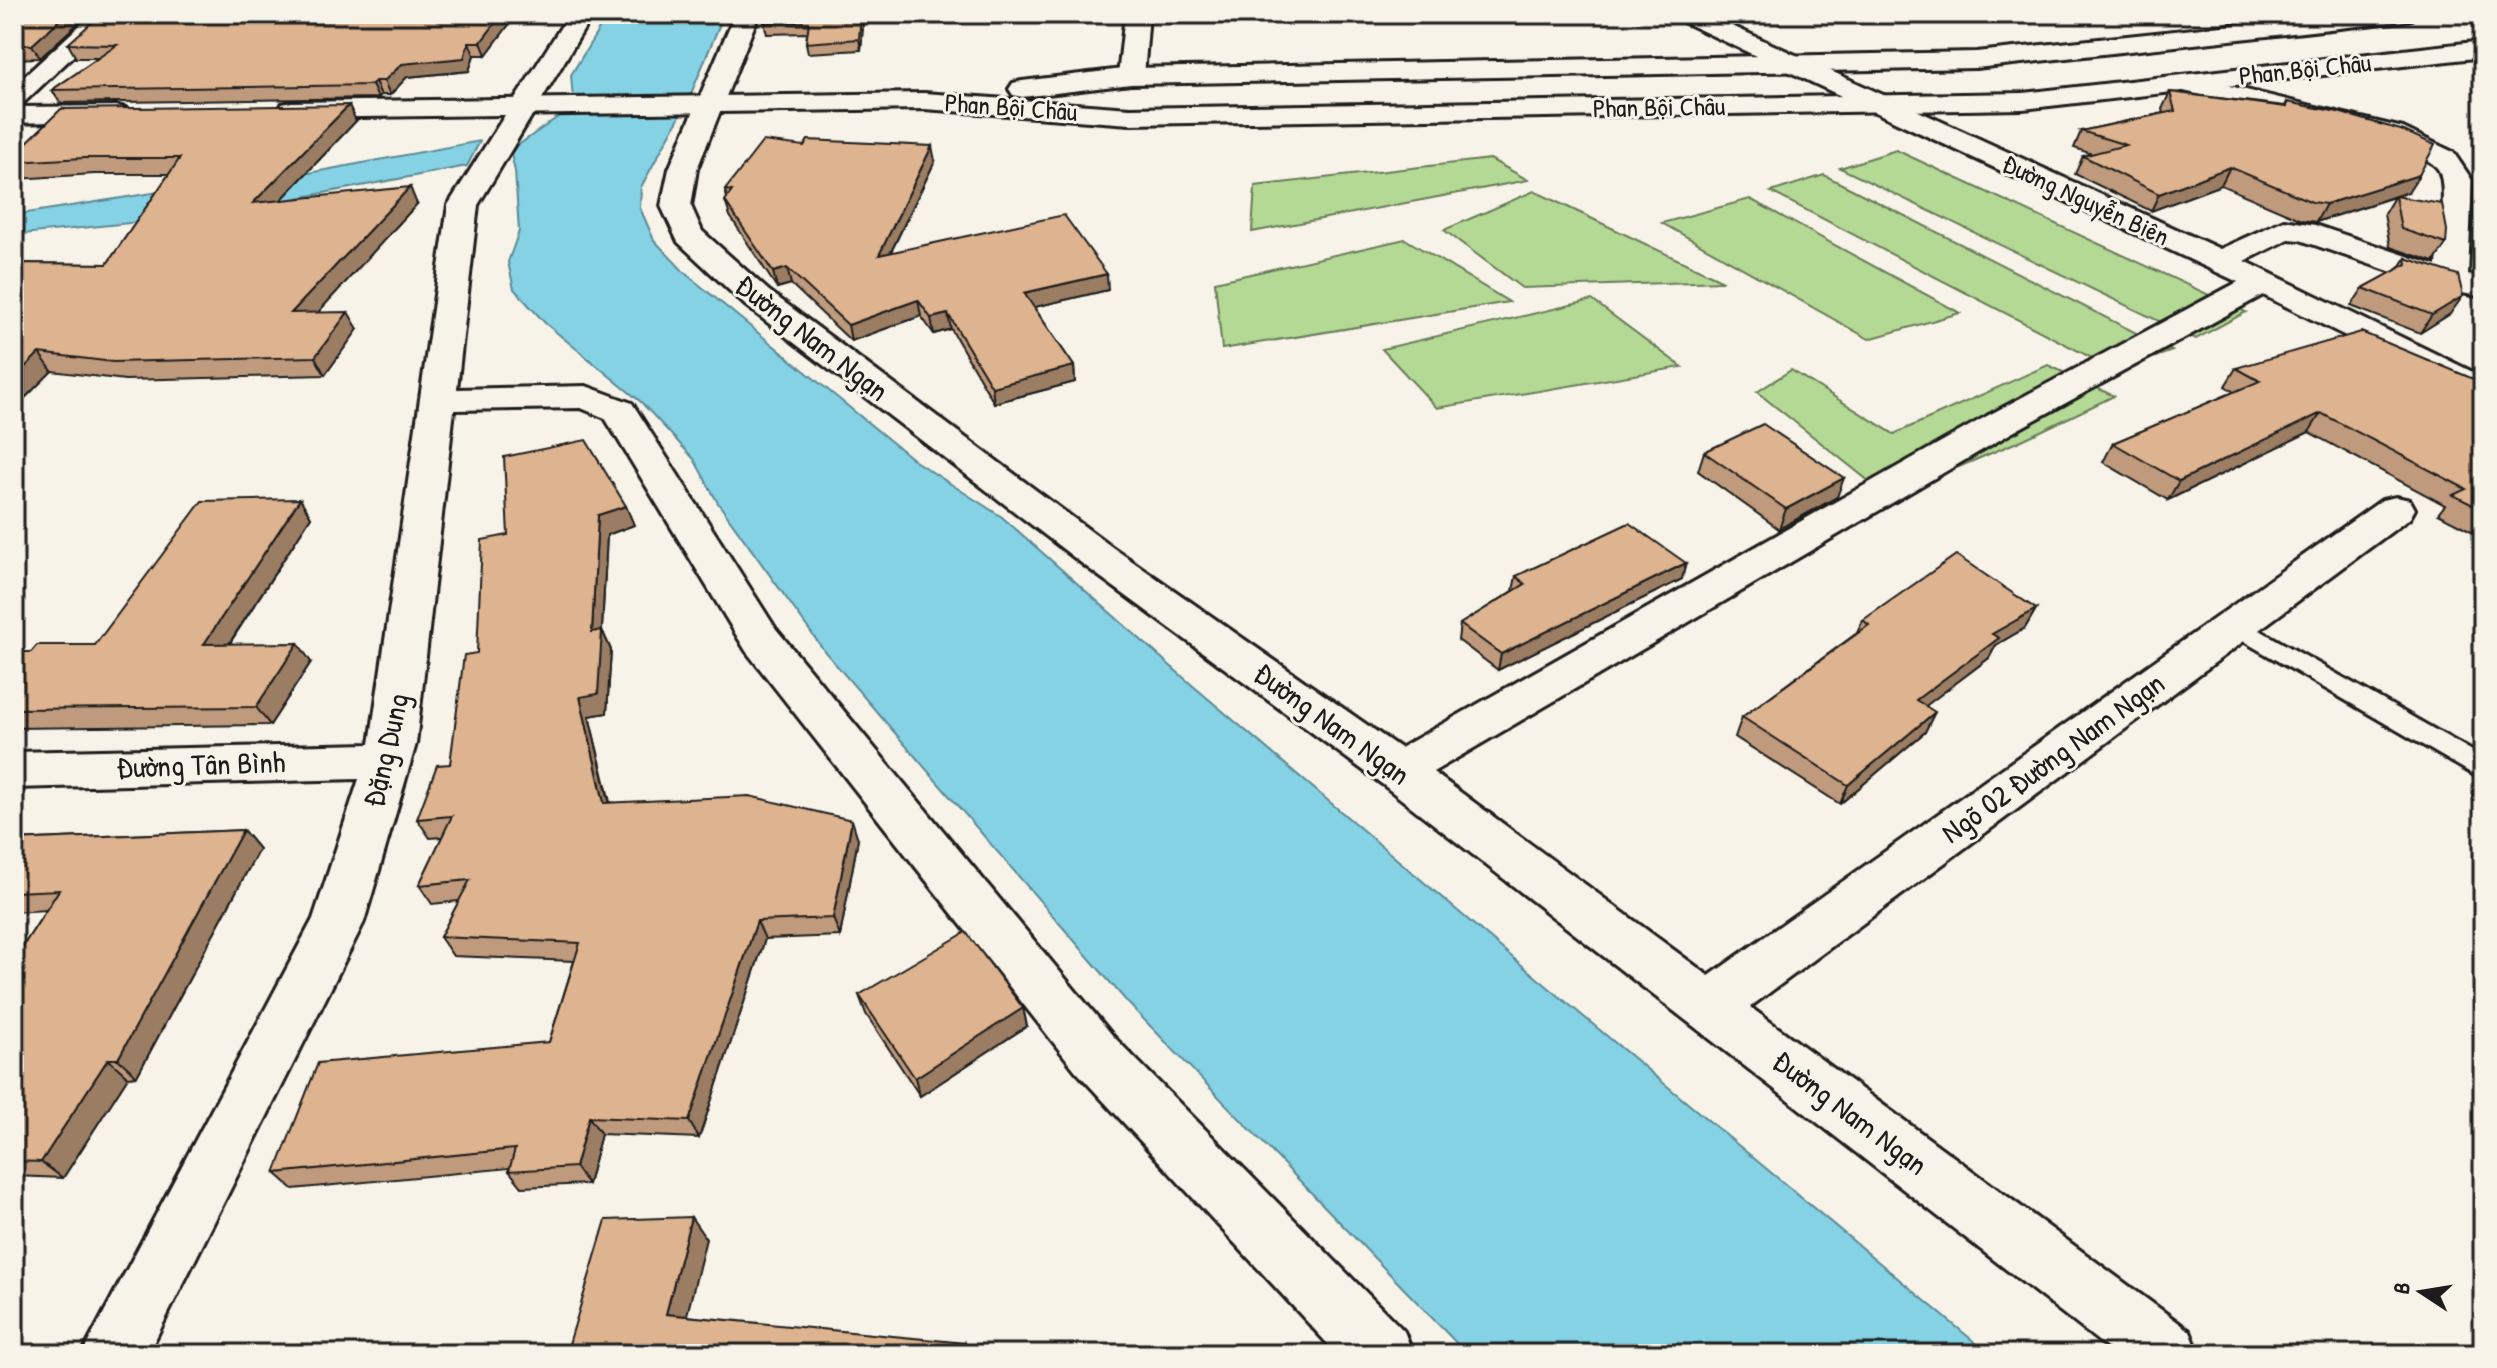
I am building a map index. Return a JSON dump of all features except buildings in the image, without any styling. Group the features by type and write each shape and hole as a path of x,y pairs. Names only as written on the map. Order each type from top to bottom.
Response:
{"street":[{"path":"14,100 106,14"},
{"name":"Đặng Dung","path":"114,1354 338,922 393,744 463,205 581,14"},
{"name":"Đường Nam Ngạn","path":"747,14 683,169 676,206 689,235 757,298 858,375 1098,556 1398,771 2167,1354"},
{"path":"1131,76 1137,14"},
{"name":"Đường Nguyễn Biên","path":"1686,14 2220,261 2483,391"},
{"name":"Phan Bội Châu","path":"924,101 1131,76 1976,60 2403,14"},
{"name":"Phan Bội Châu","path":"924,101 1130,116 2023,101 2483,49"},
{"path":"2184,83 2359,124 2393,134 2443,158 2457,180 2468,284 2304,231 2284,229 2220,261"},
{"path":"268,111 924,101"},
{"path":"14,115 141,113"},
{"path":"1398,771 2000,424 2261,283"},
{"path":"438,400 586,397 619,411 761,640 1094,1053 1381,1354"},
{"name":"Ngõ 02 Đường Nam Ngạn","path":"1710,1006 2396,509"},
{"name":"Đường Tân Bình","path":"14,770 388,761"}],"lane":[{"path":"2235,625 2483,770"}],"green space":[{"path":"1896,150 2246,312 2196,339 1840,168"},
{"path":"1490,159 1528,180 1252,232 1255,186"},
{"path":"1824,175 2172,351 2117,371 1771,192"},
{"path":"1534,191 1723,281 1522,288 1444,230"},
{"path":"1750,199 1960,313 1869,339 1662,223"},
{"path":"1405,239 1509,302 1222,349 1215,282"},
{"path":"1592,300 1682,367 1437,408 1382,349"},
{"path":"2048,365 2114,396 1889,497 1757,392 1791,370 1894,434"}],"water":[{"path":"608,14 724,14 688,101 641,187 640,208 654,240 686,274 915,461 1002,517 1192,685 1506,952 1989,1354 1467,1354 1128,1003 825,652 718,503 694,459 641,402 545,323 514,289 508,262 519,231 515,171 510,151 562,114 573,100 571,75"},
{"path":"480,141 467,166 207,215 14,235 14,215 309,173"}]}
